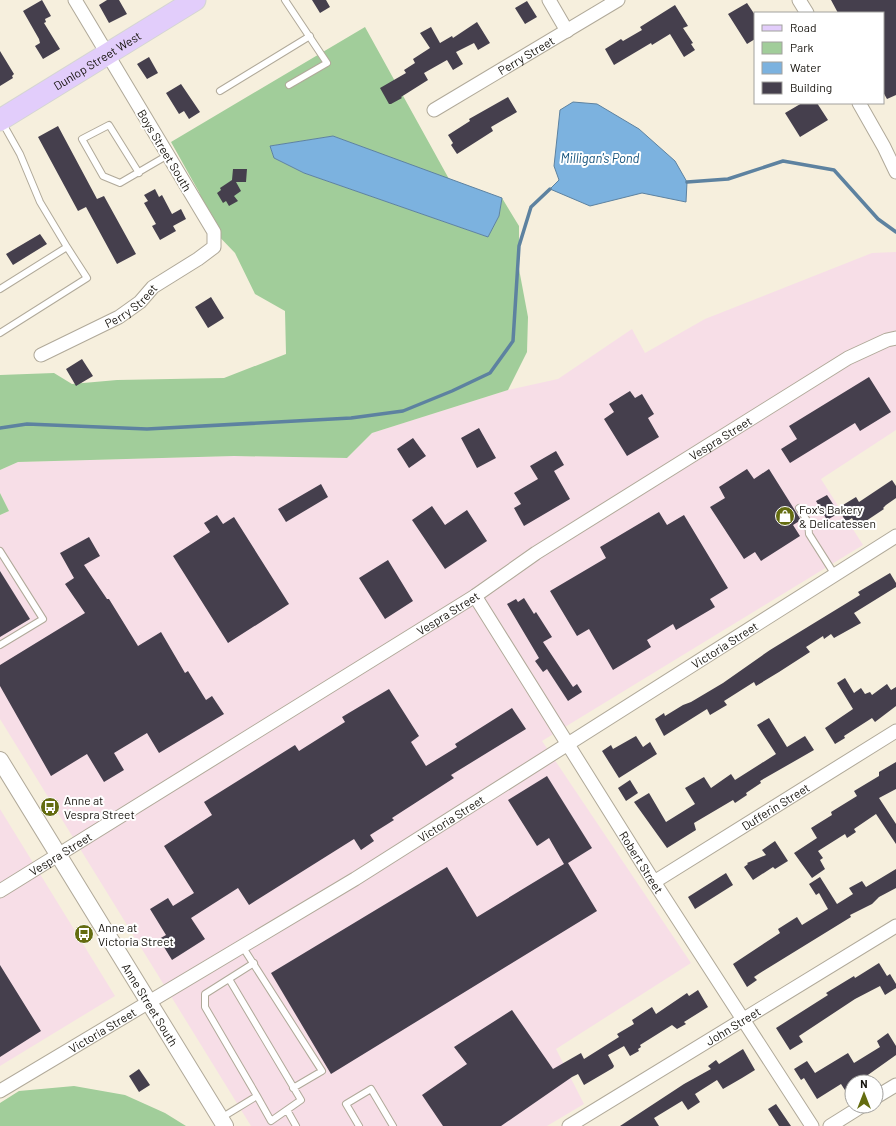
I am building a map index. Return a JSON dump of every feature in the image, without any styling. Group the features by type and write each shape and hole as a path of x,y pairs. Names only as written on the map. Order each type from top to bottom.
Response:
{"main road":[{"name":"Dunlop Street West","path":"0,119 108,55 185,4"}],"street":[{"name":"Boys Street South","path":"75,0 214,232 214,247"},
{"path":"549,0 567,31"},
{"name":"Perry Street","path":"434,110 618,0"},
{"path":"799,0 806,12"},
{"path":"860,104 895,167"},
{"name":"Perry Street","path":"41,355 119,317 140,302 153,287 198,259 214,247"},
{"name":"Vespra Street","path":"0,891 475,596 536,553 848,358 887,340 896,338"},
{"name":"Victoria Street","path":"0,1091 355,879 896,536"},
{"name":"Robert Street","path":"475,596 654,882 812,1126"},
{"name":"Dufferin Street","path":"654,882 896,731"},
{"name":"Anne Street South","path":"0,760 223,1122"},
{"name":"John Street","path":"569,1126 896,926"},
{"path":"884,1092 896,1085"},
{"path":"830,1126 849,1114"}],"lane":[{"path":"285,0 327,63 289,85"},
{"path":"220,91 310,36"},
{"path":"0,119 20,154 40,202 86,278 0,333"},
{"path":"139,173 109,124 82,139 104,176 120,183 139,173 168,154"},
{"path":"0,288 67,247"},
{"path":"799,508 808,522 809,534 835,575"},
{"path":"0,551 43,619 0,645"},
{"path":"242,946 322,1071 293,1088"},
{"path":"229,979 301,1100 271,1121 205,1007 205,994 254,963"},
{"path":"359,1126 346,1104 371,1089 393,1126"},
{"path":"223,1122 257,1096"},
{"path":"286,1110 296,1126"}],"shaded area":[{"path":"896,252 896,430 821,479 863,545 542,741 691,963 556,1049 584,1104 547,1126 251,1126 0,719 0,515 9,511 0,493 0,470 18,462 234,456 347,458 372,433 508,390 558,379 632,329 645,353 705,319 872,253"},
{"path":"0,809 115,996 0,1066"}],"green space":[{"path":"365,27 449,179 333,136 270,146 274,158 304,173 488,237 499,216 502,198 519,226 519,269 528,317 527,352 508,390 372,433 347,458 234,456 18,462 0,470 0,375 54,373 72,384 117,380 224,378 286,354 285,311 255,294 235,253 211,228 199,192 171,142"},
{"path":"0,493 9,511 0,515"},
{"path":"74,1086 125,1095 165,1113 186,1126 0,1126 0,1103 19,1091"}],"water":[{"name":"Milligan's Pond","path":"573,102 597,104 639,129 675,161 687,182 686,202 642,193 590,206 550,189 559,180 554,166 560,110"},
{"path":"333,136 502,198 499,216 488,237 304,173 274,158 270,146"}],"building":[{"path":"42,0 51,16 45,19 46,22 44,23 60,49 43,59 35,46 40,43 39,39 23,11"},
{"path":"107,0 119,0 127,14 109,23 99,5"},
{"path":"312,0 326,0 330,7 320,13"},
{"path":"831,0 896,0 896,95 887,99 884,94 884,12 837,12"},
{"path":"527,1 537,17 525,24 515,8"},
{"path":"747,3 754,14 754,40 747,44 728,14"},
{"path":"675,5 688,26 683,28 693,43 691,44 695,50 684,57 670,34 652,45 651,43 614,65 605,49 621,39 623,41 642,30 640,27"},
{"path":"477,22 490,43 478,50 474,43 456,52 463,64 453,70 447,60 424,73 428,80 401,97 402,98 389,104 380,88 406,73 404,70 415,63 413,59 430,48 420,33 431,27 440,43 452,36 453,38"},
{"path":"0,51 14,74 12,76 13,78 0,86"},
{"path":"149,57 158,73 147,79 137,64"},
{"path":"181,84 200,112 189,119 184,111 179,114 166,93"},
{"path":"508,97 517,112 491,127 493,131 457,154 451,145 453,143 448,135 470,121 469,119"},
{"path":"800,104 818,104 828,120 800,137 785,113"},
{"path":"58,126 97,199 104,196 136,254 117,264 86,207 78,211 38,137"},
{"path":"233,169 247,169 246,182 236,182 241,191 234,196 238,201 229,206 226,201 223,203 217,193 221,190 220,188 232,180"},
{"path":"155,189 159,197 162,195 172,214 181,209 186,219 173,226 176,231 160,240 152,226 156,224 144,203 148,201 144,195"},
{"path":"40,234 47,244 13,265 6,254"},
{"path":"211,297 224,318 208,328 195,307"},
{"path":"82,359 93,376 76,386 66,369"},
{"path":"869,377 891,412 860,431 855,423 790,463 781,449 797,439 789,426"},
{"path":"630,391 635,398 642,394 654,414 648,418 659,437 627,456 604,419 614,412 609,404"},
{"path":"479,428 496,458 477,468 461,438"},
{"path":"413,438 426,456 409,468 397,449"},
{"path":"556,451 564,465 554,471 570,499 524,526 514,508 521,504 514,493 538,479 530,466"},
{"path":"747,469 754,479 769,469 801,520 793,525 800,536 761,561 755,552 744,559 710,507 725,498 719,487"},
{"path":"892,480 896,486 896,498 886,505 883,508 884,509 860,525 858,523 855,524 852,518 846,522 838,508 856,497 859,502"},
{"path":"321,484 328,497 286,522 278,509"},
{"path":"827,495 839,513 827,520 816,501"},
{"path":"432,506 445,525 467,510 487,541 445,569 412,520"},
{"path":"659,512 667,525 684,515 728,588 710,599 715,607 676,630 673,624 647,640 651,647 613,670 589,629 577,636 550,591 606,558 600,547"},
{"path":"217,515 223,524 234,517 289,604 228,643 173,556 210,532 204,523"},
{"path":"89,537 100,556 84,565 107,599 109,599 138,646 161,632 185,673 188,671 206,700 212,696 224,714 159,753 147,733 114,753 124,770 104,782 87,754 51,776 0,686 0,665 85,613 65,584 74,578 60,553"},
{"path":"388,560 413,601 385,619 359,578"},
{"path":"0,571 30,619 0,637"},
{"path":"890,573 896,583 896,587 854,613 861,623 834,638 831,634 824,639 823,636 806,647 810,652 756,686 754,682 724,701 727,705 710,715 707,709 664,736 655,719 664,713 665,716 723,683 770,650 860,595 858,592"},
{"path":"524,598 534,614 536,612 552,637 543,642 573,687 577,684 582,692 568,701 547,669 543,672 535,661 539,658 507,604 516,599 518,602"},
{"path":"845,678 854,693 861,688 865,694 870,692 872,695 887,684 891,690 896,687 896,706 875,722 872,718 844,736 845,738 835,744 825,728 853,709 837,683"},
{"path":"389,689 419,736 411,742 426,766 457,747 455,744 512,708 526,729 451,775 454,778 392,818 394,820 370,835 374,841 361,850 354,839 249,905 238,888 191,918 205,939 172,960 159,939 166,935 150,909 168,898 173,906 194,893 164,846 212,815 204,802 295,745 299,751 345,722 342,717"},
{"path":"769,718 787,747 805,736 814,750 760,781 761,783 746,793 747,795 735,803 733,800 694,823 696,830 667,848 634,802 649,793 666,822 695,804 685,788 704,777 711,788 731,774 735,780 776,754 757,725"},
{"path":"636,736 643,747 650,742 657,754 619,778 602,751 611,745 613,749"},
{"path":"896,762 896,789 879,798 896,824 896,844 876,814 854,829 856,832 847,838 845,834 818,851 823,858 820,860 825,869 812,878 794,853 817,838 811,828 832,815 831,812 857,796 854,791 879,776 879,772"},
{"path":"547,776 592,848 568,863 597,911 331,1074 271,973 447,867 477,917 564,864 549,838 537,846 508,800"},
{"path":"630,780 638,793 626,801 618,788"},
{"path":"775,841 788,861 775,869 773,867 753,880 744,867 748,864 747,863 766,855 762,850"},
{"path":"896,869 896,888 879,897 872,904 850,915 851,917 760,973 754,977 757,980 747,987 733,964 780,933 778,929 797,917 802,925 828,909 819,893 816,895 809,884 820,877 837,904 853,894 849,888 862,881 866,887"},
{"path":"726,873 733,885 695,909 688,897"},
{"path":"879,963 887,976 890,974 896,984 896,988 885,995 880,986 855,999 799,1036 803,1042 790,1050 776,1028 828,995 826,993 854,976 855,978"},
{"path":"0,965 41,1031 0,1057"},
{"path":"698,990 708,1007 684,1022 686,1024 677,1029 672,1025 640,1045 641,1047 638,1049 639,1051 630,1056 624,1046 608,1055 614,1066 613,1068 584,1085 578,1074 572,1077 501,1126 443,1126 422,1095 467,1064 454,1047 512,1010 553,1069 581,1053 584,1059 619,1037 617,1034 634,1024 632,1020 652,1007 656,1014 687,993 689,996"},
{"path":"888,1033 896,1046 896,1055 869,1074 844,1074 844,1089 841,1084 817,1099 804,1078 801,1080 794,1069 807,1061 815,1073 848,1053 854,1063 880,1047 877,1041"},
{"path":"743,1049 755,1070 723,1089 717,1080 695,1094 700,1102 688,1110 682,1101 654,1118 659,1126 620,1126 684,1084 711,1069 708,1066 716,1060 719,1064"},
{"path":"139,1069 150,1085 139,1092 129,1076"},
{"path":"776,1104 791,1126 779,1126 768,1109"}],"waterway":[{"path":"687,182 728,179 783,161 834,170 878,219 896,232"},
{"path":"0,428 27,424 147,429 351,418 403,411 452,391 490,373 513,341 519,246 531,207 550,189"}],"place":[{"name":"Fox's Bakery & Delicatessen","path":"785,516"},
{"name":"Anne at Vespra Street","path":"50,807"},
{"name":"Anne at Victoria Street","path":"84,934"}]}
